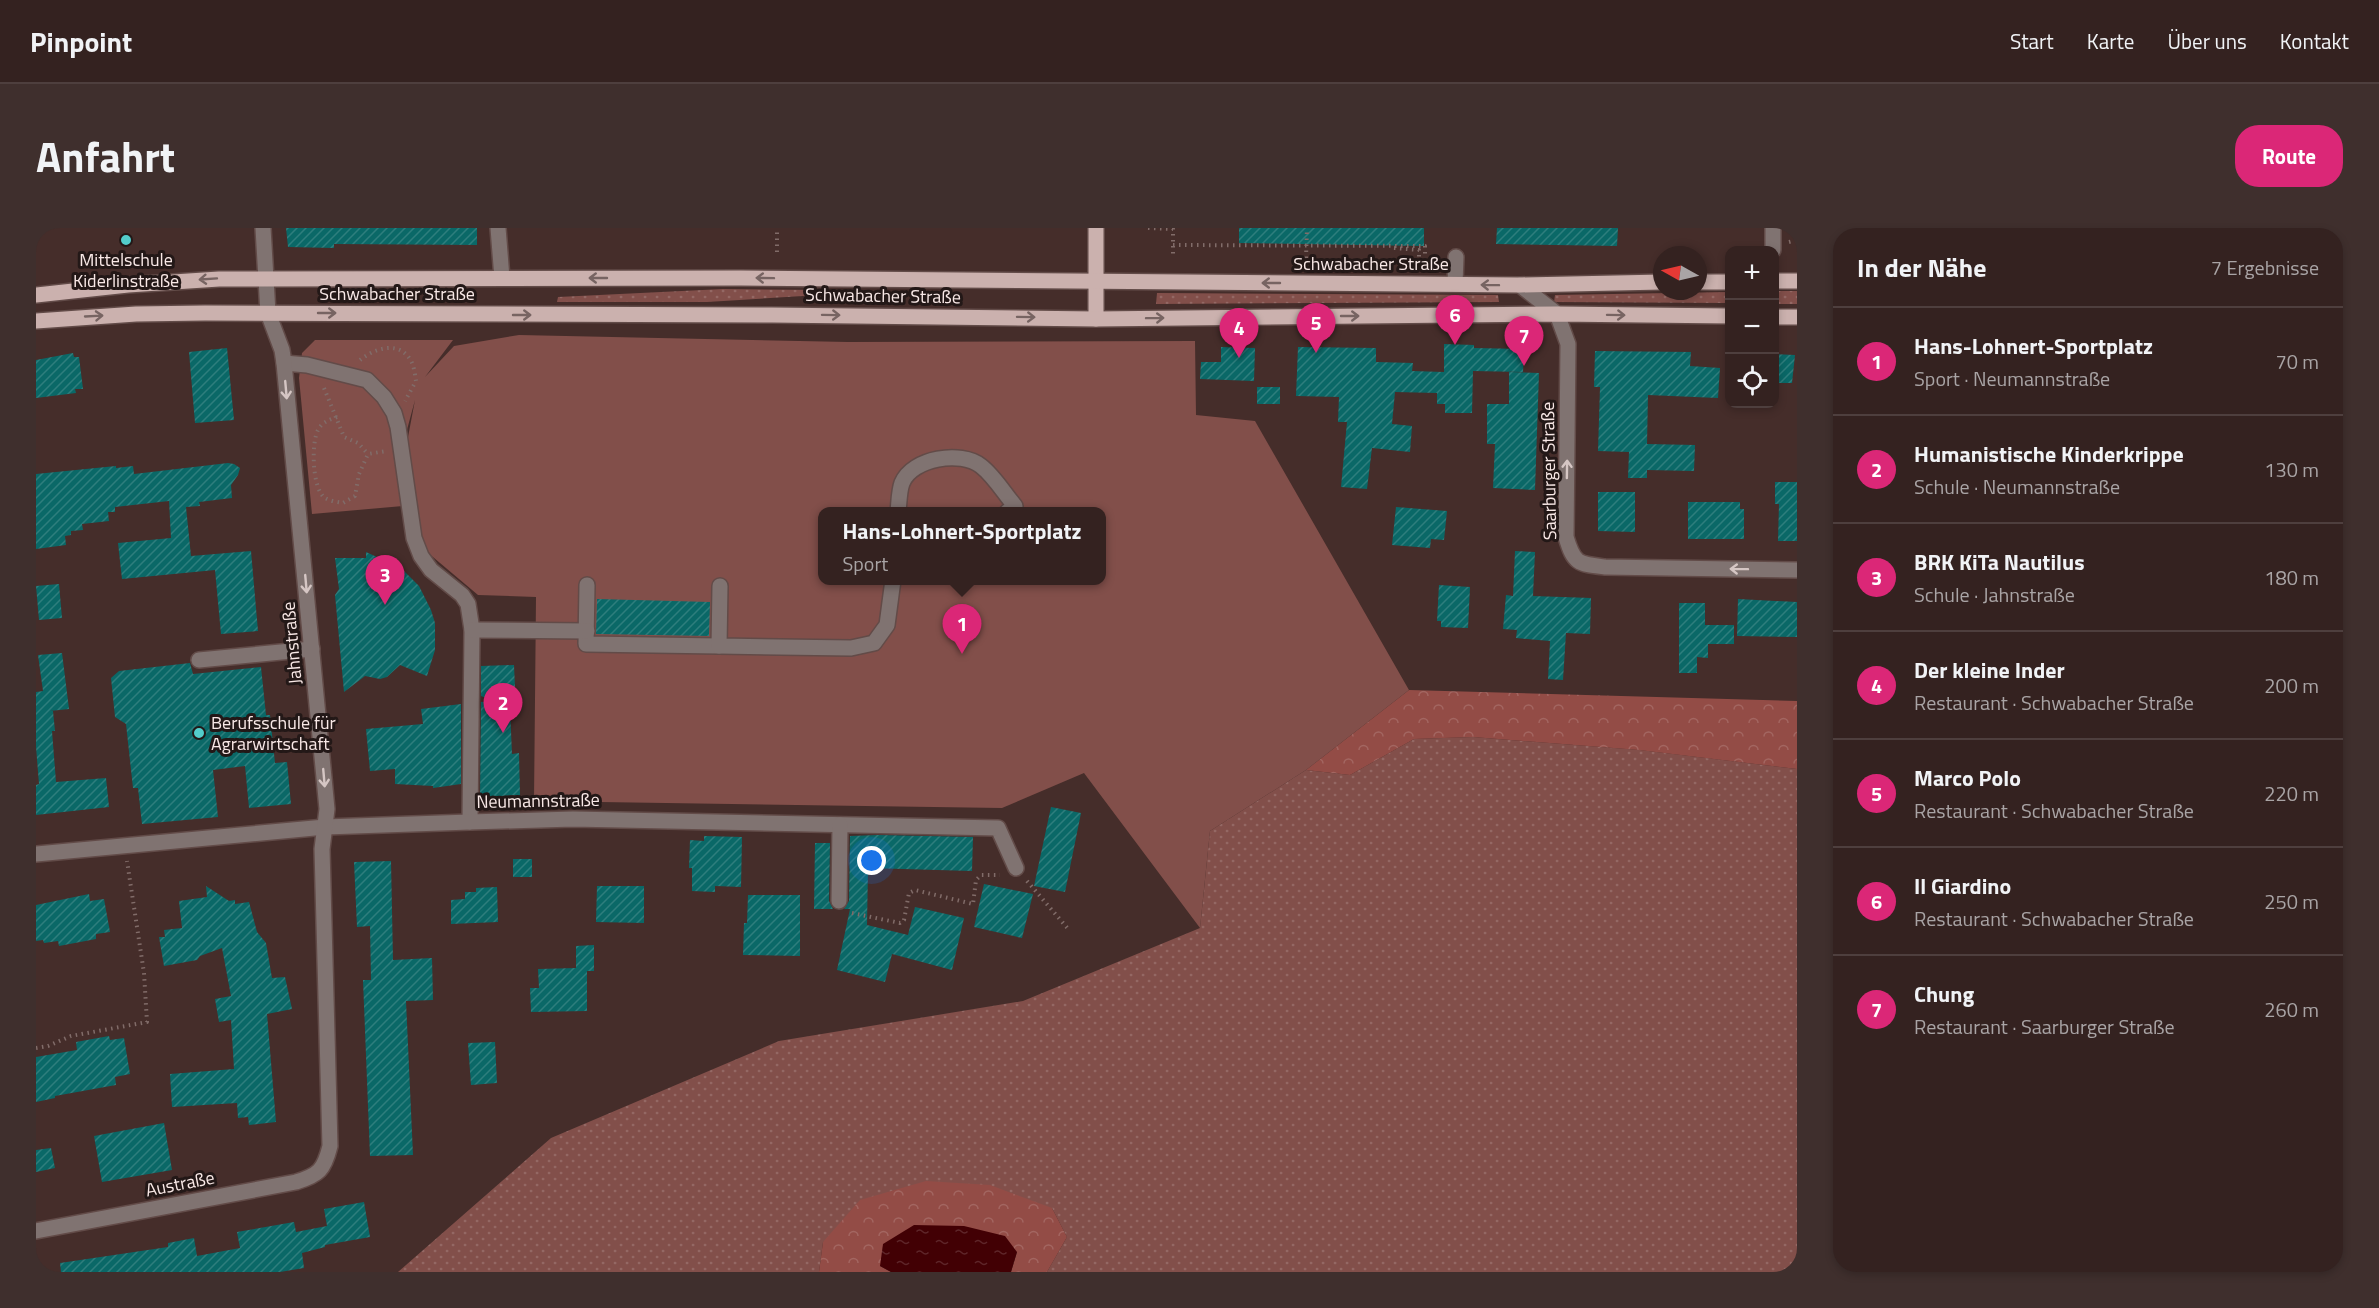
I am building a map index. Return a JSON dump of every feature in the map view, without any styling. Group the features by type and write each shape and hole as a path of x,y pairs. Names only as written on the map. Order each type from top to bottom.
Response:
{"main road":[{"path":"1096,228 1096,319"},
{"name":"Schwabacher Straße","path":"36,295 151,283 219,279 502,278 1520,285 1653,282"},
{"path":"1779,281 1797,281"},
{"path":"1707,282 1725,282"},
{"name":"Schwabacher Straße","path":"36,321 136,314 268,313 796,315 1096,319 1557,314 1725,316"},
{"path":"1779,317 1797,317"}],"street":[{"name":"Jahnstraße","path":"263,228 268,313 282,350 284,363 327,809 322,849 330,1138 326,1165"},
{"path":"498,228 502,278"},
{"path":"1773,228 1773,246"},
{"path":"1455,284 1456,257"},
{"path":"1520,285 1557,314"},
{"name":"Saarburger Straße","path":"1557,314 1568,344 1566,537 1572,556 1578,562 1605,567 1797,570"},
{"path":"284,363 307,365 367,380 384,397 394,413 403,449 414,538 421,556 431,570 462,595 468,604 472,630 470,822"},
{"path":"899,507 902,483 919,465 940,458 963,459 980,465 1014,507"},
{"path":"587,585 586,644 851,648 874,643 887,626 892,585"},
{"path":"719,646 720,586"},
{"path":"472,630 586,631"},
{"path":"199,660 312,649"},
{"name":"Neumannstraße","path":"36,854 325,827 573,819 998,828 1016,868"},
{"path":"839,901 840,825"},
{"name":"Austraße","path":"36,1231 296,1182 313,1177 326,1165"}],"path":[{"path":"777,228 777,252"},
{"path":"1148,228 1173,229 1173,255"},
{"path":"1306,258 1307,228"},
{"path":"1173,245 1425,246 1425,257"},
{"path":"1390,247 1419,250 1419,258"},
{"path":"343,374 365,356 383,347 397,348 411,361 416,381 409,397 394,413"},
{"path":"307,365 326,390 344,437 358,443 368,454"},
{"path":"337,417 326,421 318,429 314,442 318,491 324,497 343,503 355,496 358,474 368,454"},
{"path":"368,454 403,449"},
{"path":"36,1048 48,1046 71,1036 147,1022 144,973 124,845"},
{"path":"839,901 840,910 900,923 904,920 909,893 915,890 973,904 976,880 981,875 999,875 1016,868"},
{"path":"1036,891 1070,931"}],"shaded area":[{"path":"723,289 819,290 819,295 707,302 557,302 558,297"},
{"path":"1779,291 1797,291 1797,304 1779,304"},
{"path":"1707,292 1725,292 1725,303 1554,302 1555,295 1653,293 1653,300 1707,300"},
{"path":"1157,293 1498,295 1499,302 1156,304"},
{"path":"519,335 848,342 1195,341 1196,415 1255,421 1409,690 1306,770 1210,831 1200,928 1084,773 1002,808 534,801 536,597 478,595 421,547 405,453 415,400 397,467 403,506 312,514 299,378 302,353 315,340 453,340 425,377 454,346"},
{"path":"1473,737 1640,750 1797,769 1797,1272 1047,1272 1067,1237 1052,1208 823,1242 819,1272 398,1272 551,1138 779,1041 1023,1001 1200,928 1210,831 1306,770 1350,775 1414,739"}],"green space":[{"path":"1409,690 1797,701 1797,769 1639,750 1473,737 1414,739 1350,775 1306,770"},
{"path":"926,1181 990,1185 1052,1208 1067,1237 1047,1272 1011,1272 1017,1252 880,1266 891,1272 819,1272 823,1242 860,1200"}],"water":[{"path":"914,1225 964,1226 1005,1236 1017,1252 1011,1272 891,1272 880,1266 883,1244"}],"building":[{"path":"286,228 477,228 477,245 334,244 334,248 288,247"},
{"path":"1239,228 1424,228 1424,246 1239,243"},
{"path":"1497,228 1618,228 1617,246 1496,244"},
{"path":"1444,344 1474,345 1474,348 1524,349 1523,372 1473,371 1472,413 1445,413 1445,404 1437,404 1437,393 1395,392 1392,424 1412,426 1410,452 1372,448 1367,489 1341,487 1347,422 1338,422 1339,397 1296,396 1298,347 1376,348 1376,362 1413,363 1412,371 1444,372"},
{"path":"1221,347 1255,348 1254,381 1200,379 1201,362 1221,362"},
{"path":"227,348 234,420 195,423 189,352"},
{"path":"1595,351 1691,352 1690,366 1720,368 1718,398 1648,395 1647,444 1695,445 1694,471 1647,470 1647,478 1628,478 1629,452 1598,451 1600,387 1594,387"},
{"path":"73,353 74,357 79,357 83,389 75,389 76,393 36,398 36,360"},
{"path":"1779,354 1795,355 1792,383 1779,383"},
{"path":"1509,372 1539,373 1535,490 1493,488 1495,444 1487,444 1487,404 1509,404"},
{"path":"1257,387 1280,387 1280,404 1257,404"},
{"path":"228,463 240,468 231,485 232,498 199,502 200,506 186,507 191,556 251,551 258,631 221,634 215,570 122,579 118,543 171,538 169,501 115,507 115,512 108,512 109,521 82,524 83,530 71,531 71,535 65,536 66,545 36,549 36,474 133,466 134,474"},
{"path":"1775,482 1797,482 1797,541 1778,541 1779,504 1775,504"},
{"path":"1598,492 1635,492 1635,532 1598,531"},
{"path":"1688,502 1740,502 1740,509 1744,509 1744,539 1688,539"},
{"path":"1396,507 1447,511 1444,540 1431,539 1430,548 1392,545"},
{"path":"1515,551 1535,552 1533,596 1591,598 1590,634 1566,633 1563,680 1548,679 1550,641 1516,638 1517,630 1503,629 1506,595 1513,596"},
{"path":"366,552 401,568 419,586 435,623 435,650 427,676 400,665 387,677 380,679 365,676 344,692 335,595 339,589 335,558 366,558"},
{"path":"59,584 62,618 39,620 36,586"},
{"path":"1439,585 1470,587 1468,628 1441,627 1441,621 1437,621"},
{"path":"597,599 710,602 709,636 596,634"},
{"path":"1738,599 1797,602 1797,637 1737,636"},
{"path":"1679,603 1705,603 1705,625 1734,625 1734,644 1708,644 1708,658 1697,657 1697,673 1679,673"},
{"path":"62,653 69,709 50,711 53,711 55,731 52,731 56,782 106,778 109,807 36,815 36,785 39,784 36,692 43,691 38,655"},
{"name":"Berufsschule für Agrarwirtschaft","path":"190,663 193,674 261,667 266,715 270,715 275,763 287,762 291,804 249,808 245,766 213,770 218,817 142,824 138,788 133,788 126,724 115,717 111,678 119,671"},
{"path":"514,665 516,710 510,708 512,754 519,753 520,795 480,797 481,702 493,701 481,696 481,666"},
{"path":"461,704 461,784 433,788 433,786 395,784 395,769 370,771 366,729 423,724 421,709"},
{"path":"1051,807 1081,813 1065,892 1034,886"},
{"path":"704,836 742,837 741,887 715,886 715,892 692,891 692,868 689,868 690,840 704,841"},
{"path":"850,836 973,837 972,871 868,868 867,925 908,935 915,907 964,918 952,970 892,954 885,982 837,970 850,909 844,909 849,901"},
{"path":"815,843 830,843 829,901 833,909 814,909"},
{"path":"513,859 532,859 532,877 513,877"},
{"path":"391,861 393,960 432,958 433,1000 406,1001 413,1155 370,1156 363,980 371,980 370,926 357,927 354,862"},
{"path":"984,884 1033,894 1022,938 974,927"},
{"path":"206,886 229,901 235,900 235,904 249,902 257,932 266,943 272,978 285,977 292,1009 267,1014 276,1122 249,1125 248,1117 238,1118 237,1103 172,1107 170,1074 234,1069 231,1020 219,1022 215,999 231,996 222,948 200,956 197,960 164,966 159,937 165,937 164,930 182,928 179,901 207,897"},
{"path":"597,886 644,886 644,923 596,922"},
{"path":"497,887 498,922 451,924 451,900 465,899 465,892 476,892 476,888"},
{"path":"89,894 90,901 104,899 110,932 96,934 96,939 59,946 58,941 44,943 43,940 36,941 36,905"},
{"path":"748,895 800,895 800,956 743,955"},
{"path":"594,945 594,971 587,971 587,1011 531,1012 530,988 539,988 538,969 576,968 576,946"},
{"path":"109,1036 110,1040 124,1038 130,1074 115,1077 116,1085 55,1096 55,1098 36,1102 36,1057 77,1050 76,1042"},
{"path":"495,1042 497,1083 471,1085 468,1043"},
{"path":"164,1123 172,1170 102,1182 94,1136"},
{"path":"51,1148 55,1168 36,1172 36,1150"},
{"path":"364,1202 370,1237 325,1245 325,1247 302,1253 304,1268 280,1272 61,1272 60,1263 168,1247 168,1243 194,1238 197,1256 240,1248 237,1232 294,1222 296,1232 327,1226 324,1209"}],"place":[{"name":"Mittelschule Kiderlinstraße","path":"126,240"},
{"name":"Il Giardino","path":"1455,345"},
{"name":"Marco Polo","path":"1316,353"},
{"name":"Der kleine Inder","path":"1239,358"},
{"name":"Chung","path":"1524,366"},
{"name":"BRK KiTa Nautilus","path":"385,605"},
{"name":"Hans-Lohnert-Sportplatz","path":"962,654"},
{"name":"Berufsschule für Agrarwirtschaft","path":"199,733"},
{"name":"Humanistische Kinderkrippe","path":"503,733"}]}
